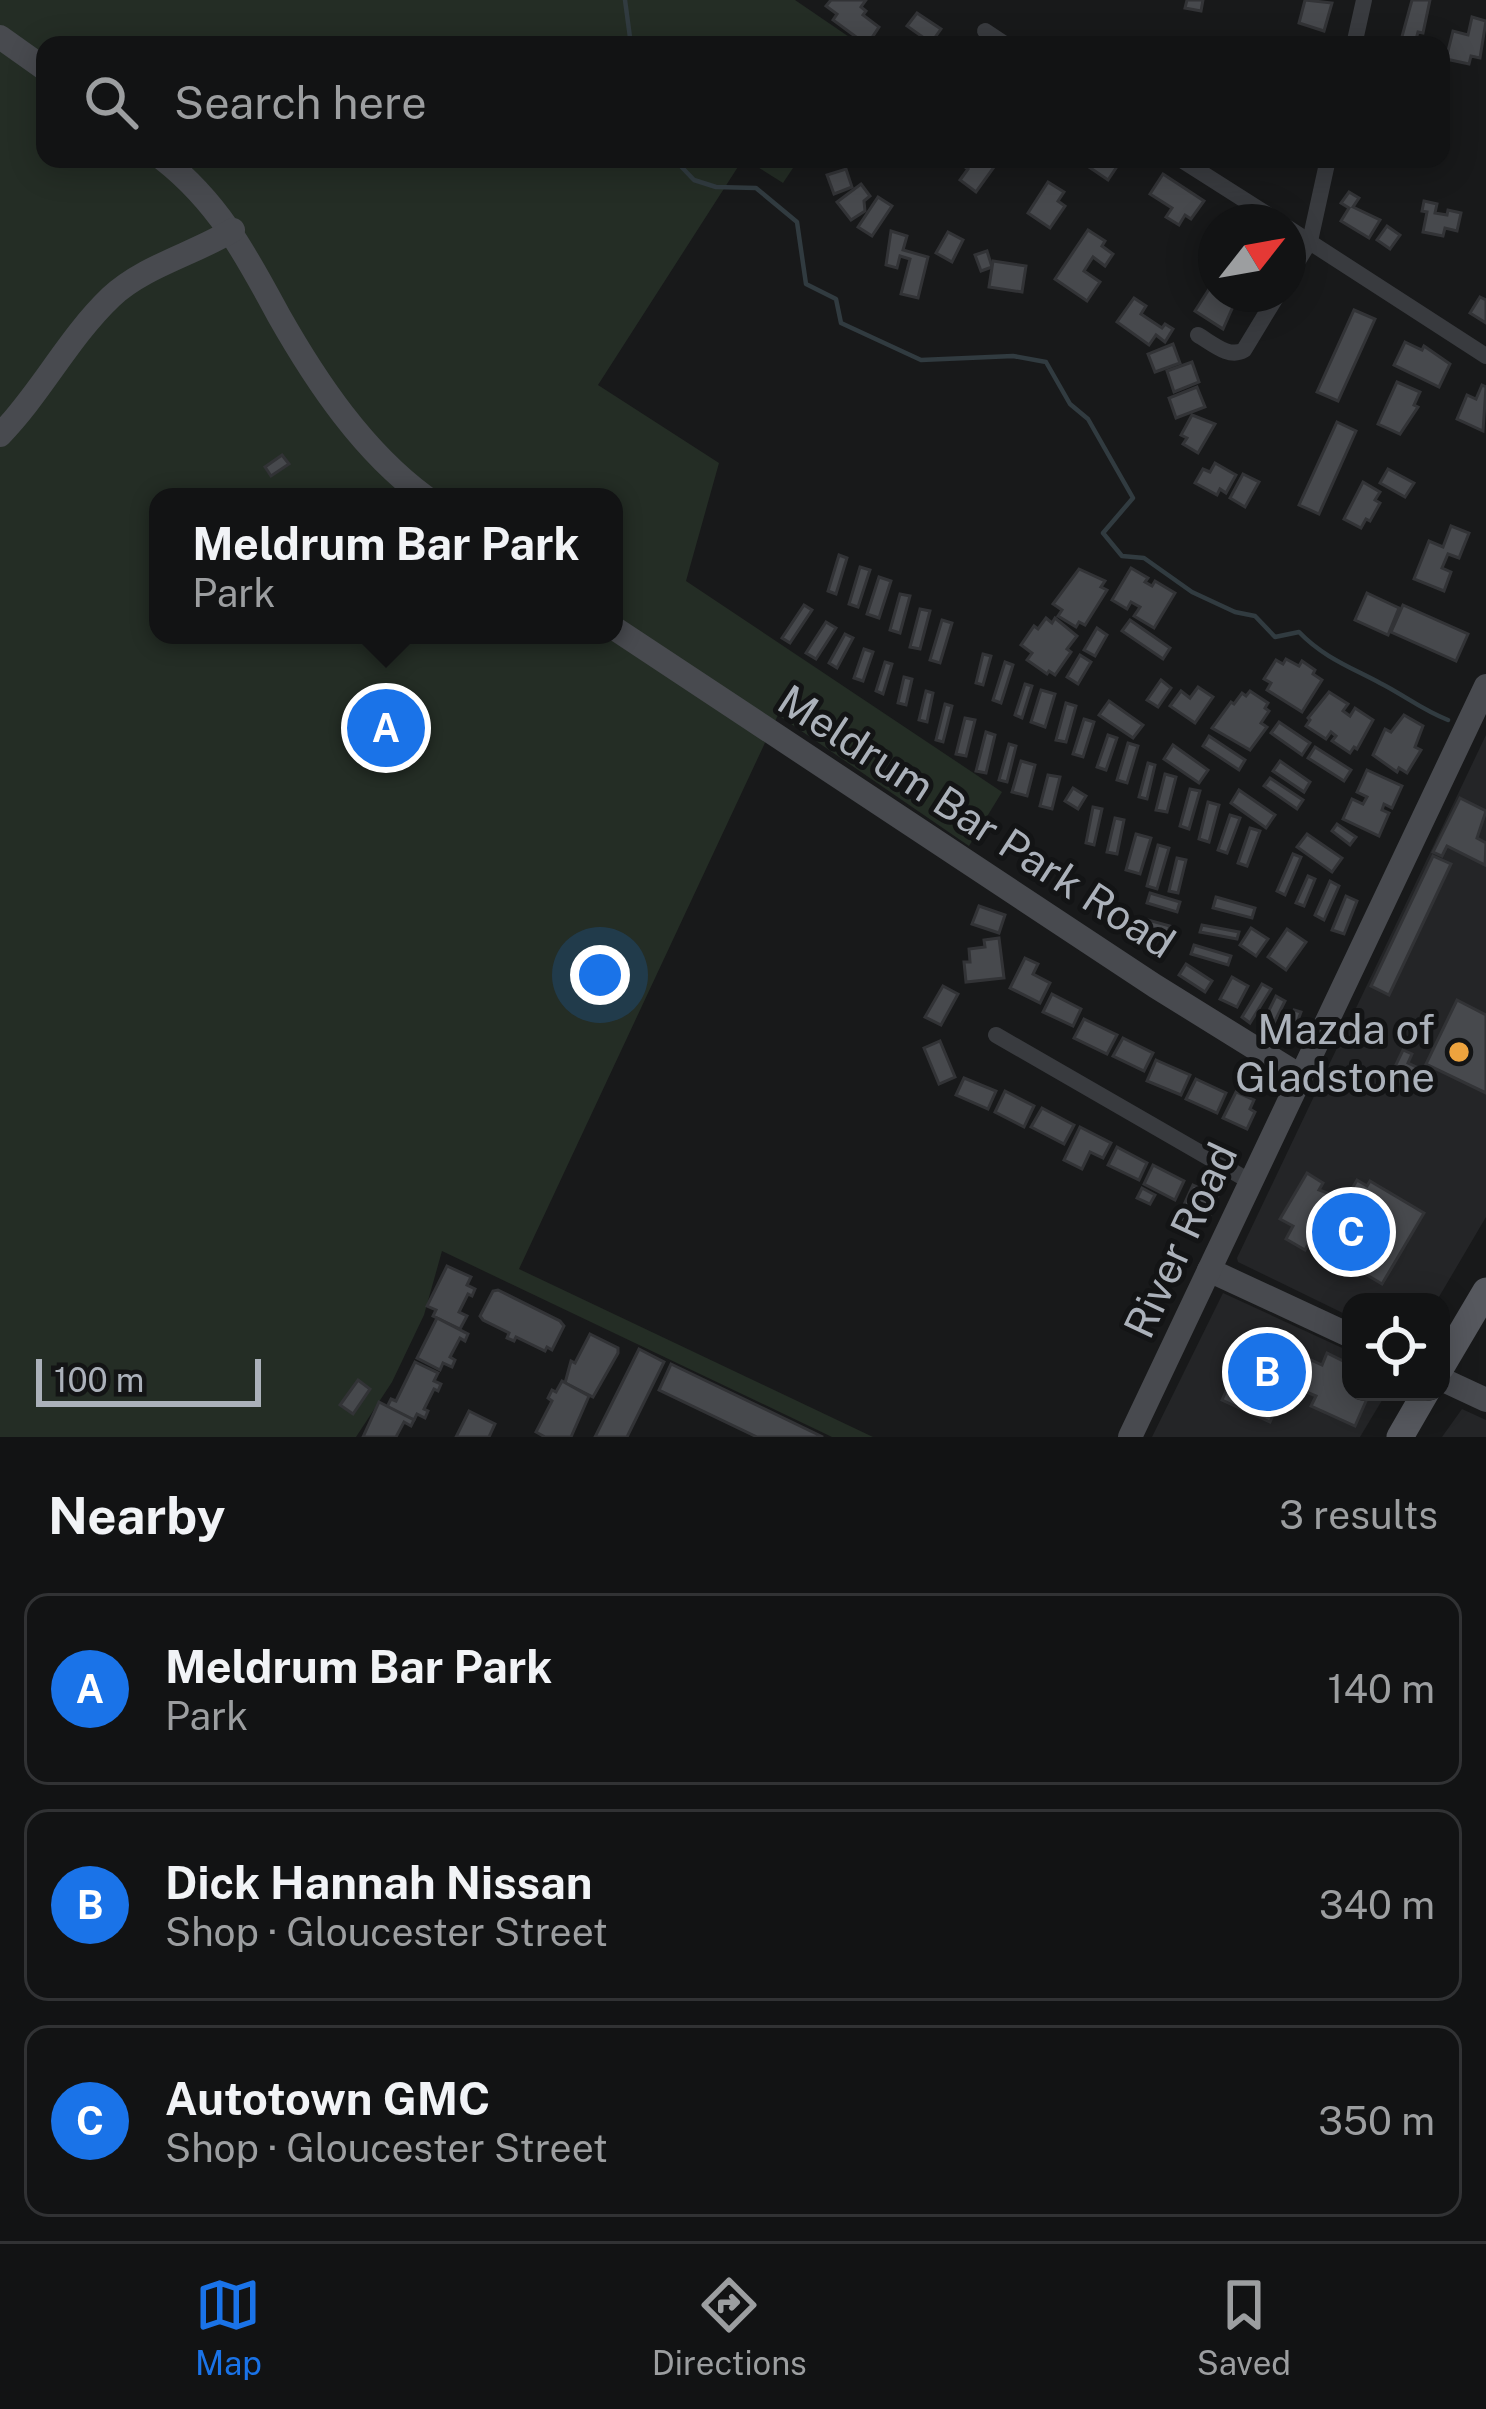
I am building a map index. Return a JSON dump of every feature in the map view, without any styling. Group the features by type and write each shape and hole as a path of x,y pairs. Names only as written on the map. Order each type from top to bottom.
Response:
{"main road":[{"path":"1450,1352 1486,1292"},
{"path":"1400,1437 1421,1401"}],"street":[{"path":"1356,36 1364,0"},
{"path":"985,31 992,36"},
{"path":"0,37 36,63"},
{"path":"174,168 232,230 295,343 340,410 414,488"},
{"path":"1194,168 1251,204"},
{"path":"1306,248 1326,168"},
{"path":"0,435 110,298 232,230"},
{"path":"1306,239 1486,356"},
{"path":"1198,335 1228,353 1241,352 1267,312"},
{"name":"Meldrum Bar Park Road","path":"623,634 1155,986 1300,1076"},
{"name":"River Road","path":"1130,1437 1486,686"},
{"path":"996,1035 1251,1182"},
{"path":"1209,1270 1342,1332"},
{"path":"1450,1383 1486,1400"}],"shaded area":[{"path":"0,0 795,0 848,36 36,36 36,168 737,168 598,385 719,463 686,581 1002,792 969,846 778,715 519,1269 873,1437 832,1437 442,1251 424,1315 392,1382 356,1437 0,1437"},
{"path":"759,168 793,168 783,183"},
{"path":"1486,735 1486,1217 1441,1293 1342,1293 1342,1313 1237,1258"},
{"path":"1223,1293 1342,1348 1342,1401 1382,1401 1360,1437 1152,1437"},
{"path":"1462,1409 1486,1420 1486,1437 1442,1437"}],"building":[{"path":"831,0 866,0 863,15 879,27 873,36 855,36 833,20 837,14 826,6"},
{"path":"1187,0 1203,0 1201,11 1185,8"},
{"path":"1305,0 1332,3 1324,31 1299,23"},
{"path":"1412,0 1430,0 1423,33 1402,36"},
{"path":"917,13 941,29 936,36 921,36 907,26"},
{"path":"1472,17 1486,21 1480,58 1471,56 1469,64 1450,60 1453,31 1468,35"},
{"path":"993,168 976,192 960,180 968,169"},
{"path":"1090,168 1116,168 1108,180"},
{"path":"846,169 852,187 834,194 827,175"},
{"path":"1163,174 1204,201 1191,219 1185,215 1179,225 1166,217 1172,208 1150,194"},
{"path":"1048,182 1064,192 1058,201 1065,206 1050,228 1028,213"},
{"path":"861,184 870,196 864,201 865,211 851,220 837,202"},
{"path":"1349,192 1359,198 1353,207 1380,220 1369,238 1341,221 1349,208 1341,203"},
{"path":"878,197 892,206 872,236 858,227"},
{"path":"1424,201 1437,204 1435,213 1461,213 1457,231 1445,228 1443,236 1423,232"},
{"path":"1387,226 1400,235 1390,249 1377,240"},
{"path":"1088,230 1105,241 1102,246 1113,254 1105,266 1093,257 1084,271 1100,282 1087,301 1055,279"},
{"path":"891,231 907,236 903,250 928,257 918,298 901,294 910,259 900,256 897,268 886,265"},
{"path":"948,232 963,240 952,262 936,253"},
{"path":"987,251 992,267 981,271 975,255"},
{"path":"993,261 1026,266 1022,292 989,287"},
{"path":"1480,297 1486,300 1486,323 1470,313"},
{"path":"1134,298 1146,306 1141,314 1162,328 1165,324 1173,329 1165,342 1156,335 1149,345 1117,322"},
{"path":"1198,306 1198,312 1231,312 1223,329 1195,311"},
{"path":"1354,310 1375,319 1338,401 1317,392"},
{"path":"1405,342 1422,350 1424,346 1450,364 1439,387 1394,365"},
{"path":"1173,344 1180,363 1155,372 1148,354"},
{"path":"1192,362 1199,382 1174,392 1167,371"},
{"path":"1397,382 1420,392 1414,405 1418,407 1400,434 1378,424"},
{"path":"1482,385 1486,387 1483,431 1457,419 1467,395 1476,399"},
{"path":"1197,387 1205,407 1176,418 1169,398"},
{"path":"1192,415 1215,424 1198,453 1183,444 1187,438 1181,435"},
{"path":"1337,422 1356,431 1319,514 1299,505"},
{"path":"282,455 289,464 271,476 265,467"},
{"path":"1215,463 1236,475 1226,493 1220,489 1217,495 1195,483 1203,469 1210,472"},
{"path":"1388,469 1414,483 1405,497 1380,483"},
{"path":"1243,474 1259,482 1245,507 1230,498"},
{"path":"1363,482 1380,492 1375,500 1380,503 1361,528 1344,519"},
{"path":"1451,526 1469,533 1459,558 1448,554 1442,568 1451,572 1444,591 1414,579 1429,541 1443,547"},
{"path":"839,555 847,558 836,594 828,591"},
{"path":"860,567 870,570 858,607 849,604"},
{"path":"1131,568 1152,586 1155,581 1175,593 1154,628 1134,616 1140,607 1131,602 1127,609 1112,600"},
{"path":"1079,569 1105,581 1101,587 1107,590 1085,625 1079,622 1076,627 1058,616 1062,610 1053,604"},
{"path":"879,577 891,581 879,618 867,614"},
{"path":"1367,593 1399,608 1388,635 1355,620"},
{"path":"900,594 910,596 900,633 890,630"},
{"path":"804,605 812,610 790,643 782,638"},
{"path":"1403,605 1468,634 1456,661 1391,632"},
{"path":"920,609 930,611 920,649 910,647"},
{"path":"1046,618 1052,623 1055,618 1077,636 1055,675 1027,660 1032,653 1021,645"},
{"path":"942,620 952,623 940,663 930,660"},
{"path":"1130,620 1170,648 1163,659 1122,631"},
{"path":"826,622 836,628 816,659 806,653"},
{"path":"1097,628 1107,635 1095,656 1084,650"},
{"path":"845,634 853,638 837,668 829,663"},
{"path":"864,649 873,652 863,681 854,678"},
{"path":"983,654 991,656 983,685 976,683"},
{"path":"1080,655 1091,662 1078,684 1067,677"},
{"path":"1286,659 1299,666 1302,661 1322,680 1302,712 1267,690 1271,683 1264,679 1276,660 1283,664"},
{"path":"885,662 892,664 883,694 876,691"},
{"path":"1005,662 1013,665 1001,703 993,700"},
{"path":"904,677 912,679 906,705 898,703"},
{"path":"1161,680 1171,688 1158,707 1147,700"},
{"path":"1025,684 1032,686 1022,718 1015,715"},
{"path":"1198,687 1213,697 1195,723 1170,706 1181,691 1190,698"},
{"path":"1041,690 1055,694 1045,727 1031,722"},
{"path":"926,691 933,693 927,722 919,720"},
{"path":"1250,691 1268,703 1269,711 1261,723 1267,727 1250,750 1212,728 1231,702"},
{"path":"1329,692 1348,704 1343,711 1350,716 1355,708 1373,720 1350,753 1332,741 1336,736 1331,732 1326,739 1306,726"},
{"path":"1109,701 1143,725 1133,738 1099,715"},
{"path":"1066,703 1076,706 1066,742 1056,740"},
{"path":"945,704 952,706 943,742 936,740"},
{"path":"1404,715 1423,726 1415,747 1421,750 1407,773 1399,768 1397,772 1373,755 1385,729 1391,732"},
{"path":"965,718 975,720 966,756 956,754"},
{"path":"1084,719 1094,722 1083,757 1073,754"},
{"path":"1279,722 1310,743 1302,755 1271,733"},
{"path":"986,732 995,735 986,773 976,771"},
{"path":"1108,735 1117,738 1106,770 1097,767"},
{"path":"1209,736 1245,760 1239,770 1203,746"},
{"path":"1128,743 1138,746 1127,783 1117,780"},
{"path":"1009,744 1016,746 1007,782 999,780"},
{"path":"1173,745 1208,770 1199,783 1164,759"},
{"path":"1315,747 1351,770 1344,781 1308,758"},
{"path":"1021,761 1035,765 1027,796 1012,792"},
{"path":"1280,761 1310,782 1304,792 1273,771"},
{"path":"1148,763 1155,765 1147,799 1139,797"},
{"path":"1367,770 1402,786 1392,808 1384,804 1382,810 1389,813 1379,836 1343,819 1352,799 1363,804 1367,797 1357,792"},
{"path":"1165,774 1176,777 1167,812 1156,810"},
{"path":"1048,775 1060,777 1052,809 1040,806"},
{"path":"1270,778 1303,800 1297,809 1264,786"},
{"path":"1073,788 1086,796 1078,809 1065,801"},
{"path":"1190,789 1200,791 1189,829 1180,826"},
{"path":"1239,790 1275,815 1266,828 1231,803"},
{"path":"1460,798 1486,811 1477,838 1486,843 1485,865 1447,846 1442,856 1433,852"},
{"path":"1208,802 1219,805 1209,842 1199,839"},
{"path":"1093,807 1102,809 1094,845 1086,843"},
{"path":"1230,815 1240,818 1227,853 1218,850"},
{"path":"1115,818 1124,820 1117,854 1107,852"},
{"path":"1337,824 1356,837 1350,845 1332,831"},
{"path":"1250,828 1260,831 1247,866 1238,863"},
{"path":"1136,834 1151,838 1140,874 1126,870"},
{"path":"1307,834 1342,858 1332,872 1297,847"},
{"path":"1158,845 1169,848 1157,889 1147,886"},
{"path":"1293,854 1301,857 1285,895 1277,891"},
{"path":"1433,856 1451,864 1389,995 1371,986"},
{"path":"1177,858 1186,860 1178,893 1169,891"},
{"path":"1308,876 1315,879 1304,906 1296,903"},
{"path":"1330,881 1339,886 1324,920 1315,915"},
{"path":"1150,893 1180,902 1177,912 1147,903"},
{"path":"1346,896 1357,901 1344,934 1332,930"},
{"path":"1216,897 1255,908 1252,918 1213,908"},
{"path":"979,906 1005,915 999,933 972,924"},
{"path":"1137,917 1170,926 1166,939 1134,930"},
{"path":"1202,925 1239,932 1237,939 1200,932"},
{"path":"1251,928 1268,939 1256,956 1240,945"},
{"path":"1287,929 1306,942 1286,970 1268,957"},
{"path":"999,938 1004,978 966,982 964,962 970,962 969,949 985,947 984,940"},
{"path":"1194,945 1231,956 1228,965 1191,954"},
{"path":"1025,958 1038,964 1033,974 1050,983 1040,1003 1010,988"},
{"path":"1186,964 1212,981 1205,992 1179,975"},
{"path":"1232,977 1248,986 1237,1007 1220,999"},
{"path":"1262,984 1271,989 1250,1023 1242,1017"},
{"path":"943,986 958,994 941,1025 925,1017"},
{"path":"1052,994 1081,1009 1073,1026 1043,1012"},
{"path":"1276,996 1285,1001 1269,1033 1260,1029"},
{"name":"Mazda of Gladstone","path":"1457,1000 1486,1015 1486,1093 1426,1064"},
{"path":"1294,1010 1301,1012 1290,1042 1283,1040"},
{"path":"1084,1019 1117,1035 1107,1054 1074,1038"},
{"path":"1123,1038 1153,1053 1144,1071 1113,1056"},
{"path":"940,1041 955,1077 939,1084 924,1048"},
{"path":"1403,1050 1412,1054 1408,1063 1431,1074 1421,1095 1389,1079"},
{"path":"1156,1060 1190,1075 1181,1095 1147,1081"},
{"path":"964,1078 996,1091 988,1109 956,1095"},
{"path":"1196,1079 1226,1093 1217,1113 1186,1099"},
{"path":"1005,1091 1034,1106 1024,1127 995,1112"},
{"path":"1236,1092 1254,1100 1250,1109 1255,1112 1247,1129 1223,1118"},
{"path":"1042,1108 1074,1125 1064,1144 1031,1127"},
{"path":"1080,1127 1111,1143 1103,1158 1090,1152 1082,1169 1064,1160"},
{"path":"1117,1147 1147,1163 1139,1180 1108,1165"},
{"path":"1153,1165 1184,1181 1175,1200 1144,1184"},
{"path":"1307,1173 1323,1183 1319,1190 1347,1200 1344,1205 1353,1210 1359,1200 1349,1194 1357,1180 1367,1186 1370,1181 1424,1213 1382,1284 1330,1253 1334,1247 1311,1239 1305,1250 1286,1239 1293,1226 1280,1219"},
{"path":"1193,1185 1218,1196 1210,1215 1201,1212 1194,1228 1177,1220"},
{"path":"1142,1188 1155,1195 1150,1204 1137,1198"},
{"path":"447,1266 471,1277 467,1285 475,1289 459,1312 467,1316 460,1329 433,1316 436,1310 427,1306"},
{"path":"498,1290 560,1321 564,1326 552,1350 507,1338 509,1333 483,1320 480,1316"},
{"path":"437,1318 468,1334 465,1341 460,1338 450,1357 455,1360 452,1367 443,1363 440,1370 417,1358"},
{"path":"590,1334 618,1348 593,1397 565,1383 571,1361 575,1363"},
{"path":"1266,1339 1322,1365 1327,1353 1342,1360 1342,1401 1366,1401 1355,1426 1311,1406 1316,1396 1302,1390 1300,1395 1285,1388 1270,1422 1222,1400 1240,1360 1253,1366"},
{"path":"639,1349 664,1362 627,1437 595,1437"},
{"path":"415,1362 438,1373 434,1381 441,1384 424,1409 428,1411 425,1418 417,1414 414,1420 387,1407 391,1399 396,1401"},
{"path":"671,1364 823,1437 757,1437 659,1390"},
{"path":"358,1380 370,1389 353,1414 340,1405"},
{"path":"562,1381 589,1396 571,1437 545,1437 536,1432 552,1401 548,1398 552,1390 556,1392"},
{"path":"379,1402 414,1420 411,1426 404,1422 396,1437 363,1437"},
{"path":"469,1411 495,1424 489,1437 456,1437"}],"waterway":[{"path":"625,0 630,36"},
{"path":"683,168 694,180 716,187 756,188 797,222 806,284 836,299 841,323 921,360 1013,356 1046,362 1070,404 1088,419 1133,498 1103,533 1122,556 1144,558 1192,592 1255,616 1275,637 1299,632 1337,661 1448,720"}],"place":[{"name":"Meldrum Bar Park","path":"386,728"},
{"name":"Mazda of Gladstone","path":"1459,1052"},
{"name":"Autotown GMC","path":"1351,1232"},
{"name":"Dick Hannah Nissan","path":"1267,1372"}]}
